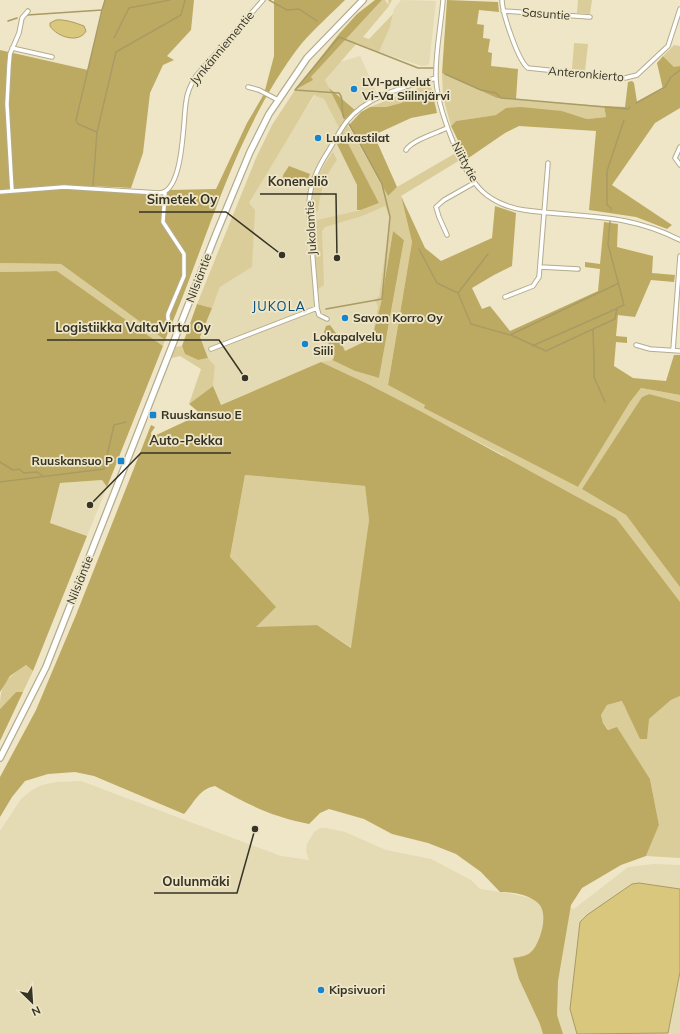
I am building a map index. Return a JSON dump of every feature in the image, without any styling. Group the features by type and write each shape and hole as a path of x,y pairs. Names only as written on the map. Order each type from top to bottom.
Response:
{"main road":[{"name":"Nilsiäntie","path":"0,758 46,667 216,234 250,152 278,100 307,58 363,0"}],"street":[{"name":"Jynkänniementie","path":"164,193 172,185 180,162 186,101 191,84 196,76 263,0"},
{"name":"Niittytie","path":"443,0 436,78 438,97 447,128 474,182 483,192 508,206 523,210 622,219 662,231 680,240"},
{"name":"Anteronkierto","path":"502,0 503,11 522,61 528,68 625,78 637,75 668,46 680,9"},
{"name":"Sasuntie","path":"503,11 590,17"},
{"path":"12,191 7,90 10,54 19,33 22,18 28,12"},
{"path":"12,48 52,57"},
{"name":"Jukolantie","path":"317,308 309,199 312,182 319,165 346,122 356,111 389,93 436,78"},
{"path":"248,87 259,90 278,100"},
{"path":"406,150 408,147 424,138 447,128"},
{"path":"680,147 675,158 680,165"},
{"path":"505,297 533,286 539,277 541,267 548,163"},
{"path":"448,235 439,217 436,206 474,182"},
{"path":"0,192 64,187 164,193 163,222 184,254 184,276 168,314 168,321 171,326 179,330"},
{"path":"673,350 680,256"},
{"path":"541,267 578,269"},
{"path":"211,349 317,308 319,315 327,319"},
{"path":"636,345 650,349 680,351"}],"shaded area":[{"path":"105,0 194,0 191,30 167,56 174,60 163,65 150,93 143,153 131,188 72,186 12,190 64,187 159,193 169,190 216,189 247,123 264,94 274,56 274,0 345,0 302,43 278,77 258,112 224,187 165,340 61,264 0,263 0,50 88,70"},
{"path":"375,0 382,0 311,77 313,80 295,90 339,34 357,14"},
{"path":"382,0 385,0 389,5 388,0 392,0 389,6 363,37 369,39 393,14 390,27 379,52 357,43 325,80 346,122 388,196 397,187 454,154 457,153 460,160 401,196 412,242 388,385 578,487 630,402 641,388 680,395 680,402 649,394 642,397 623,428 608,503 626,515 637,530 680,457 680,606 616,518 528,470 511,469 503,455 366,383 321,362 332,360 355,371 379,378 404,240 393,231 381,303 372,338 378,306 375,301 379,296 390,217 385,206 362,216 325,227 322,231 324,285 318,289 313,221 361,210 379,203 324,99 314,95 249,203 255,210 252,267 220,287 212,308 197,304 256,158 272,125 295,90 312,80 311,77"},
{"path":"401,0 436,1 429,65 422,66 379,52 390,27 394,9"},
{"path":"447,0 498,2 499,12 479,10 477,24 484,25 483,38 490,39 488,52 492,53 491,66 518,69 516,99 497,98 442,73"},
{"path":"578,0 592,0 590,14 577,13"},
{"path":"56,20 67,21 84,26 86,31 83,35 78,37 68,38 53,30 50,26 50,23"},
{"path":"574,43 588,44 585,71 572,69"},
{"path":"674,45 680,46 680,67 674,67 663,56"},
{"name":"JUKOLA","path":"360,56 379,98 356,111 335,140 357,185 357,210 362,216 385,205 390,217 379,296 375,301 378,306 372,338 347,350 332,360 321,362 220,405 213,386 215,366 208,358 200,337 220,287 252,267 249,203 293,129 325,80 340,62"},
{"path":"663,56 674,67 680,66 680,108 655,123 612,185 672,225 667,229 636,217 589,210 596,131 519,126 505,133 467,159 451,126 456,121 496,115 506,108 521,107 562,111 587,119 606,117 604,106 625,107 628,82 632,81 634,83 637,102 663,89 657,63"},
{"path":"442,73 498,98 604,106 606,117 587,119 562,111 496,115 456,121 451,126 443,97"},
{"path":"428,84 431,85 432,91 386,107 370,107"},
{"path":"329,88 356,111 346,122"},
{"path":"432,91 437,113 411,118 374,135 397,187 388,196 349,125 361,112 370,107 386,107"},
{"path":"341,130 379,203 361,210 357,210 357,185 335,140"},
{"path":"333,152 337,160 326,178 320,197 318,211 315,212 313,205 314,189 324,165"},
{"path":"289,166 310,174 305,187 283,179 283,175"},
{"path":"401,196 425,248 441,261 492,238 495,206 516,213 512,266 472,288 482,309 490,306 510,331 598,291 600,269 585,267 585,262 600,264 604,222 618,224 617,247 653,256 652,273 675,275 674,282 651,280 635,317 618,315 616,336 627,337 627,343 616,342 614,366 633,378 666,381 674,355 680,355 680,395 641,388 630,402 578,487 424,408 425,405 388,385 412,242"},
{"path":"393,231 404,240 379,378 355,371 332,360 334,358 324,332 326,326 330,325 338,336 345,351 372,338 381,303"},
{"path":"0,263 61,264 165,340 163,346 57,271 0,272"},
{"path":"57,271 163,346 107,487 102,480 60,483 50,523 87,536 33,671 26,665 10,676 0,692 0,272"},
{"path":"197,304 212,308 200,337 208,358 198,360 185,354 182,346"},
{"path":"182,346 185,354 198,360 208,358 215,366 213,386 189,404 201,369 180,356 168,359 173,347"},
{"path":"321,362 422,412 616,518 680,602 680,696 671,700 649,719 647,739 640,739 622,701 607,705 601,715 603,723 608,730 617,727 650,779 659,825 646,856 621,865 582,888 571,905 558,981 557,1015 563,1034 543,1034 540,1024 519,979 513,958 529,954 536,946 543,926 543,913 541,907 530,897 515,893 500,892 481,872 456,854 428,843 392,834 364,819 329,809 320,813 309,824 295,821 260,809 215,786 201,793 184,814 94,776 75,772 48,774 25,781 12,797 0,817 0,777 36,710 76,615 151,425 155,427 151,433 152,437 201,414 189,404 213,386 221,405","holes":["245,475 365,486 369,520 351,648 317,625 256,627 276,607 230,557"]},
{"path":"649,394 680,402 680,587 626,515 582,489 642,397"},
{"path":"245,475 365,486 369,520 352,648 317,625 255,628 230,557"},
{"path":"102,480 107,487 87,536 50,523 60,483"},
{"path":"26,665 33,671 23,692 16,692 0,709 0,700 3,687 9,678"},
{"path":"16,692 23,692 0,741 0,709"},
{"path":"680,696 680,858 646,856 659,825 650,779 617,728 609,730 603,723 601,715 607,705 623,701 625,708 649,719 671,700"},
{"path":"81,781 281,856 309,860 306,851 307,844 314,832 320,828 326,828 345,832 386,850 431,859 471,880 480,889 513,894 574,909 628,867 654,864 680,865 680,1034 0,1034 0,831 21,799 32,790 42,785 57,782"},
{"path":"639,883 680,889 680,972 668,1033 577,1034 570,1009 580,922 587,915 632,884"}],"waterway":[{"path":"102,10 105,0"},
{"path":"114,38 129,8 170,0"},
{"path":"97,132 116,52 181,15 185,0"},
{"path":"269,0 287,10 299,9 317,21"},
{"path":"27,15 102,10 76,120 78,124 97,132 93,185"},
{"path":"8,21 17,18"},
{"path":"295,90 339,37 418,68 433,68"},
{"path":"636,103 665,87 671,77 680,70"},
{"path":"445,74 481,90 496,93 501,98 628,109 630,107"},
{"path":"295,90 339,93 342,98 342,112 344,118"},
{"path":"611,210 611,208 607,205 607,171 624,120"},
{"path":"326,309 382,299 390,217 382,184 349,124"},
{"path":"605,402 594,377 593,329 615,319 617,308 624,305 608,244 610,221"},
{"path":"419,249 437,283 458,293"},
{"path":"488,254 458,293 471,324 510,335 619,283"},
{"path":"532,346 616,309"},
{"path":"511,335 546,351 593,329"},
{"path":"0,482 104,469 114,425 126,422"},
{"path":"0,462 13,470 19,469 24,473 37,472 43,476"}],"place":[{"name":"LVI-palvelut Vi-Va Siilinjärvi","path":"354,89"},
{"name":"Luukastilat","path":"318,138"},
{"name":"Simetek Oy","path":"282,255"},
{"name":"Koneneliö","path":"337,258"},
{"name":"Savon Korro Oy","path":"345,318"},
{"name":"Lokapalvelu Siili","path":"305,344"},
{"name":"Logistiikka ValtaVirta Oy","path":"245,378"},
{"name":"Ruuskansuo E","path":"153,415"},
{"name":"Ruuskansuo P","path":"121,461"},
{"name":"Auto-Pekka","path":"90,505"},
{"name":"Oulunmäki","path":"255,829"},
{"name":"Kipsivuori","path":"321,990"}],"district":[{"name":"JUKOLA","path":"279,306"}]}
